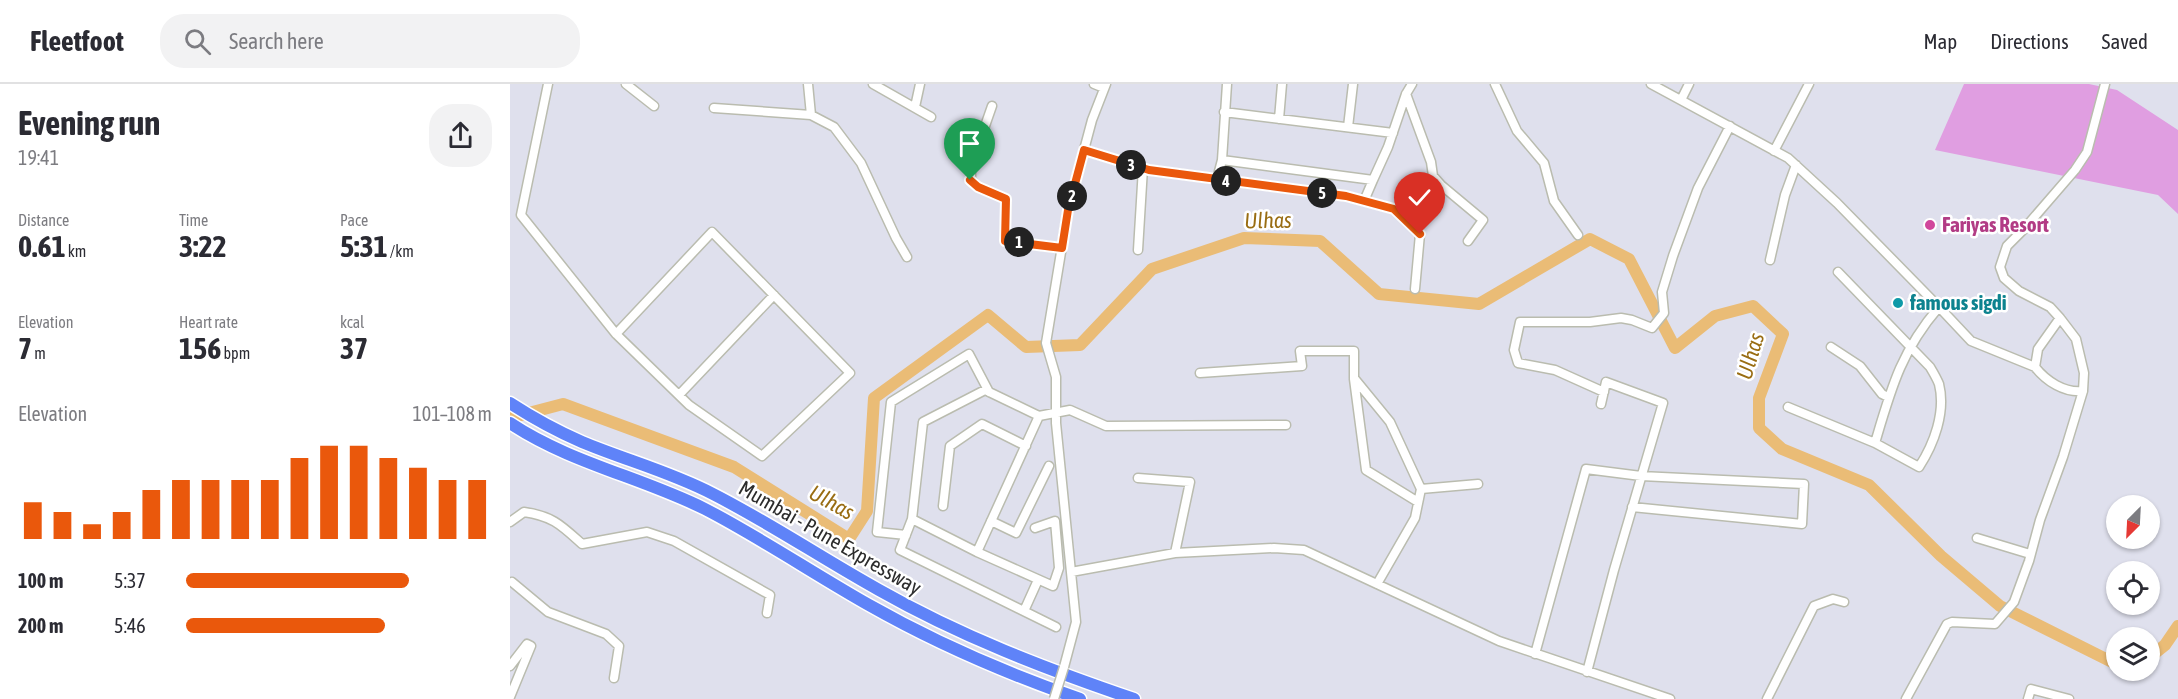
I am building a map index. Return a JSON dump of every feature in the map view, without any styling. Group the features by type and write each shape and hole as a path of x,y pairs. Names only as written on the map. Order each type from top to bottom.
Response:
{"highway":[{"name":"Mumbai - Pune Expressway","path":"510,403 548,426 582,442 686,480 751,514 879,590 942,623 1046,669 1134,699"},
{"name":"Mumbai - Pune Expressway","path":"513,425 576,458 679,496 705,509 743,529 870,605 934,639 1040,685 1080,699"}],"street":[{"path":"548,84 521,215 616,334 689,405 762,456 850,373 712,232 616,334"},
{"path":"626,84 654,106"},
{"path":"808,84 811,115"},
{"path":"875,84 931,117"},
{"path":"915,107 920,84"},
{"path":"1054,699 1076,622 1056,423 1056,376 1046,343 1068,210 1092,120 1105,86 1094,84"},
{"path":"1217,179 1222,160 1227,84"},
{"path":"1279,119 1282,84"},
{"path":"1348,127 1353,84"},
{"path":"1364,201 1412,84"},
{"path":"1495,84 1517,131 1544,163 1554,201 1578,235"},
{"path":"1651,84 1788,158 1837,203 1971,341 2035,367 2042,376 2071,393 2083,391"},
{"path":"1681,100 1689,84"},
{"path":"1774,151 1809,84"},
{"path":"1906,699 1947,624 1952,622 1995,624 2014,602 2063,457 2083,391 2084,373 2076,339 2050,307 2019,291 2004,278 2000,267 2007,246 2075,170 2087,152 2106,84"},
{"path":"1406,94 1431,162 1433,176 1484,220 1468,241"},
{"path":"992,106 970,166 970,180 978,187 1006,199 1005,241 1062,248"},
{"path":"714,108 811,115 834,127 861,162 896,238 907,256"},
{"path":"1224,112 1393,133"},
{"path":"1604,392 1554,370 1518,363 1514,350 1520,322 1590,322 1621,318 1652,328 1664,313 1662,291 1698,188 1730,126"},
{"path":"1084,150 1143,168 1346,196 1394,209 1420,234 1415,289"},
{"path":"1222,160 1373,180"},
{"path":"1770,260 1785,195 1796,165"},
{"path":"1138,250 1143,168"},
{"path":"2023,219 2035,215"},
{"path":"1788,407 1875,443 1919,467 1931,448 1940,411 1939,385 1930,367 1838,272"},
{"path":"679,395 774,295"},
{"path":"1875,443 1888,397 1909,346 1922,326 1939,307"},
{"path":"2035,367 2038,349 2060,318"},
{"path":"1831,347 1860,366 1882,394 1888,397"},
{"path":"1200,373 1302,366 1300,351 1354,351 1354,378 1366,470 1418,502"},
{"path":"906,535 876,532 891,402 969,354 988,392"},
{"path":"1354,378 1390,422 1421,489 1415,518 1377,584"},
{"path":"1587,672 1663,403 1606,382 1601,404"},
{"path":"1056,627 900,550 912,519 923,422 985,390 1039,416 1070,410 1106,426 1286,425"},
{"path":"977,552 1039,416"},
{"path":"943,506 950,446 982,424 1026,446"},
{"path":"991,521 1016,533 1049,466"},
{"path":"1535,654 1586,469 1641,476 1804,484 1802,524 1632,507"},
{"path":"1138,478 1190,482 1175,553"},
{"path":"1421,489 1478,484"},
{"path":"510,522 524,512 543,514 562,526 582,544 647,532 665,538 770,595 767,613"},
{"path":"912,519 977,552 1053,586 1059,568 1055,522 1035,528"},
{"path":"1977,538 2030,554"},
{"path":"1071,572 1175,553 1274,548 1304,550 1499,641 1670,699"},
{"path":"1024,611 1038,580"},
{"path":"511,581 548,612 606,634 619,646 614,678"},
{"path":"1767,699 1814,606 1833,599 1844,602"},
{"path":"510,666 527,644 531,646 510,697"},
{"path":"2028,699 2031,688 2069,699"}],"shaded area":[{"path":"1964,84 2089,84 2117,90 2178,130 2178,214 2158,195 1935,150"}],"waterway":[{"name":"Ulhas","path":"510,418 563,404 734,467 849,539 867,511 874,398 988,315 1026,347 1080,345 1152,269 1244,238 1320,241 1379,294 1479,304 1590,239 1629,259 1675,348 1715,316 1753,306 1783,334 1759,398 1759,428 1782,449 1869,485 1941,556 2000,606 2106,659"},
{"name":"Ulhas","path":"2160,649 2178,626"}],"place":[{"name":"Fariyas Resort","path":"1930,225"},
{"name":"famous sigdi","path":"1898,303"}],"route":[{"path":"970,180 978,187 1006,199 1005,241 1062,248 1068,210 1084,150 1149,170 1346,196 1394,209 1420,234"}]}
